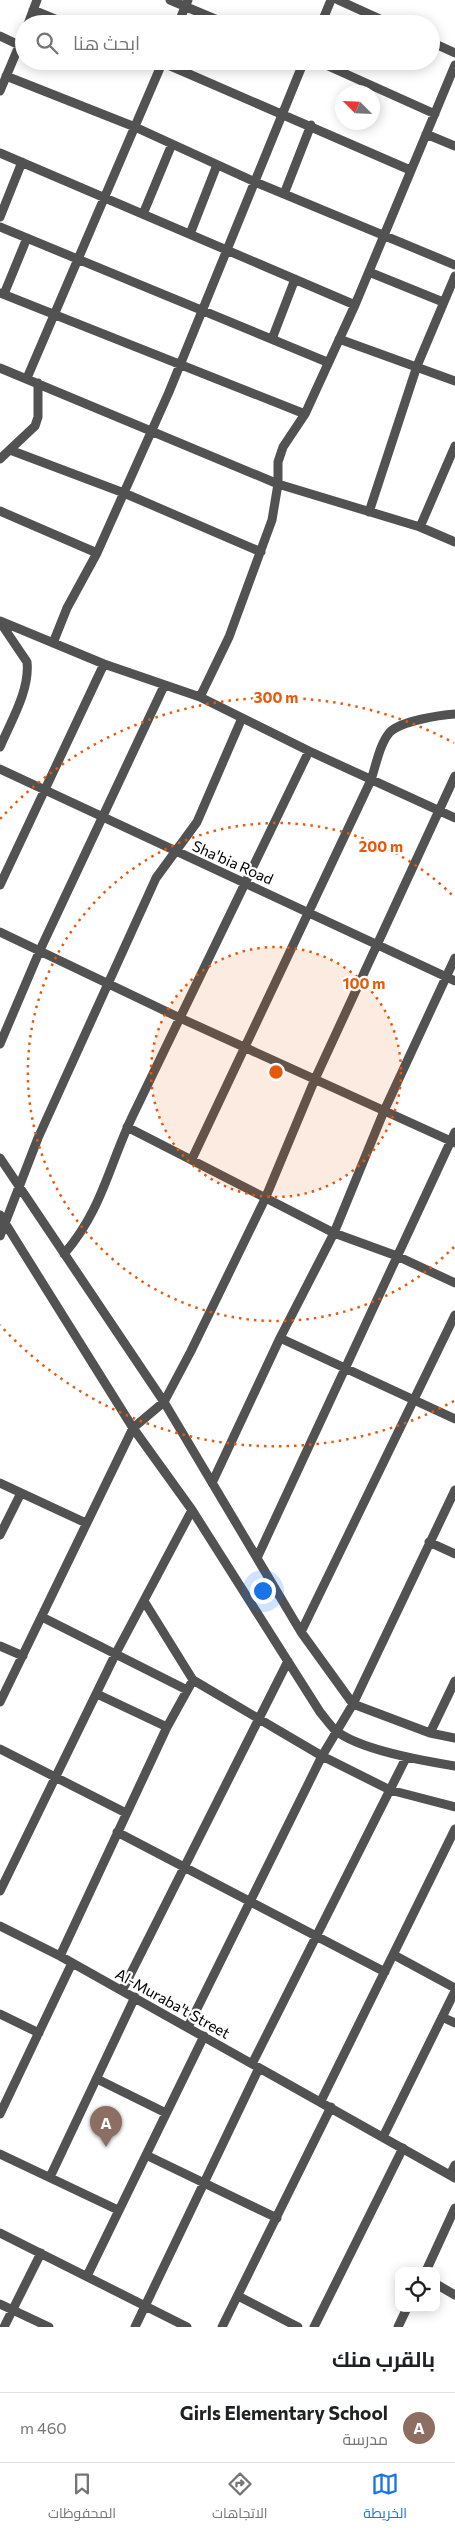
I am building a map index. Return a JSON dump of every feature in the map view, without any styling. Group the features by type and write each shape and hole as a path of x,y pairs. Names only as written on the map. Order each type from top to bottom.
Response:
{"street":[{"path":"31,15 37,0"},
{"path":"170,0 187,3 210,15"},
{"path":"324,15 331,0"},
{"path":"338,0 371,15"},
{"path":"182,15 187,3"},
{"path":"33,10 45,15"},
{"path":"0,36 15,43"},
{"path":"440,46 455,53"},
{"path":"0,91 15,56"},
{"path":"200,697 229,637 272,520 278,484 278,462 283,447 305,414 340,339 455,65"},
{"path":"27,378 106,197 158,70"},
{"path":"180,70 410,170"},
{"path":"53,643 67,608 97,553 180,366 300,70"},
{"path":"337,70 435,114"},
{"path":"6,76 135,127 255,182 455,265"},
{"path":"284,194 311,126"},
{"path":"426,134 455,146"},
{"path":"143,214 172,144"},
{"path":"0,153 355,305"},
{"path":"0,217 22,162"},
{"path":"190,234 217,164"},
{"path":"0,227 328,362"},
{"path":"27,238 2,294 305,414"},
{"path":"369,272 443,302"},
{"path":"368,512 417,366 455,276"},
{"path":"272,339 295,279"},
{"path":"340,339 455,381"},
{"path":"0,368 278,484 420,527 455,542"},
{"path":"0,459 35,426 38,417 38,383"},
{"path":"420,527 455,446"},
{"path":"10,450 124,493 261,552"},
{"path":"0,510 97,553"},
{"path":"0,621 104,664 200,697 309,751 455,818"},
{"path":"0,621 27,662 28,669 26,684 1,743"},
{"path":"0,641 11,639"},
{"path":"0,885 104,664"},
{"path":"0,1044 40,950 164,686"},
{"path":"192,1159 371,780 385,740 390,732 396,728 439,715 455,714"},
{"path":"0,1236 2,1218 19,1187 38,1138 156,878 197,822 242,718"},
{"path":"64,1254 82,1233 99,1201 127,1127 309,751"},
{"name":"Sha'bia Road","path":"0,769 45,788 176,852 451,979"},
{"path":"0,1702 133,1428 164,1402 265,1199 315,1079 455,776"},
{"path":"0,932 180,1018 453,1142"},
{"path":"212,1483 280,1338 334,1232 384,1111 451,979 455,958"},
{"path":"127,1127 192,1159 265,1199 334,1232 397,1256 455,1282"},
{"path":"258,1558 345,1366 453,1142 455,1132"},
{"path":"0,1158 164,1402 301,1632 352,1704 430,1733 455,1738"},
{"path":"2,1218 133,1428 192,1510 320,1712 336,1730 353,1740 406,1758 455,1766"},
{"path":"301,1632 455,1315"},
{"path":"280,1338 345,1366 455,1419"},
{"path":"0,1483 86,1523"},
{"path":"188,2027 322,1756 352,1704 455,1490"},
{"path":"0,1534 21,1493"},
{"path":"0,1892 116,1653 192,1510"},
{"path":"429,1542 455,1554"},
{"path":"144,1601 193,1680 322,1756 390,1790 455,1807"},
{"path":"42,1617 187,1690"},
{"path":"0,1646 23,1656"},
{"path":"122,1990 260,1720 288,1660"},
{"path":"60,1956 126,1812 167,1727 193,1680"},
{"path":"430,1733 451,1698 455,1680"},
{"path":"97,1694 167,1727"},
{"path":"0,1750 126,1812"},
{"path":"135,2327 147,2306 317,1937 406,1758"},
{"path":"321,2101 455,1829"},
{"path":"117,1832 385,1972"},
{"name":"Al-Muraba't Street","path":"0,1926 72,1962 453,2177"},
{"path":"383,2137 455,1990 394,1955"},
{"path":"0,2114 72,1962"},
{"path":"50,2177 135,1997"},
{"path":"0,2014 39,2032"},
{"path":"442,2017 455,2023"},
{"path":"87,2276 204,2036"},
{"path":"97,2079 166,2113"},
{"path":"222,2327 331,2107"},
{"path":"314,2327 402,2148"},
{"path":"0,2154 118,2210"},
{"path":"146,2154 277,2218"},
{"path":"453,2177 455,2165"},
{"path":"428,2267 455,2208"},
{"path":"0,2233 187,2327"},
{"path":"4,2327 40,2253"},
{"path":"440,2286 455,2294"},
{"path":"238,2296 298,2327"},
{"path":"0,2304 49,2327"},
{"path":"398,2327 406,2312"}],"place":[{"name":"Girls Elementary School","path":"106,2147"}]}
